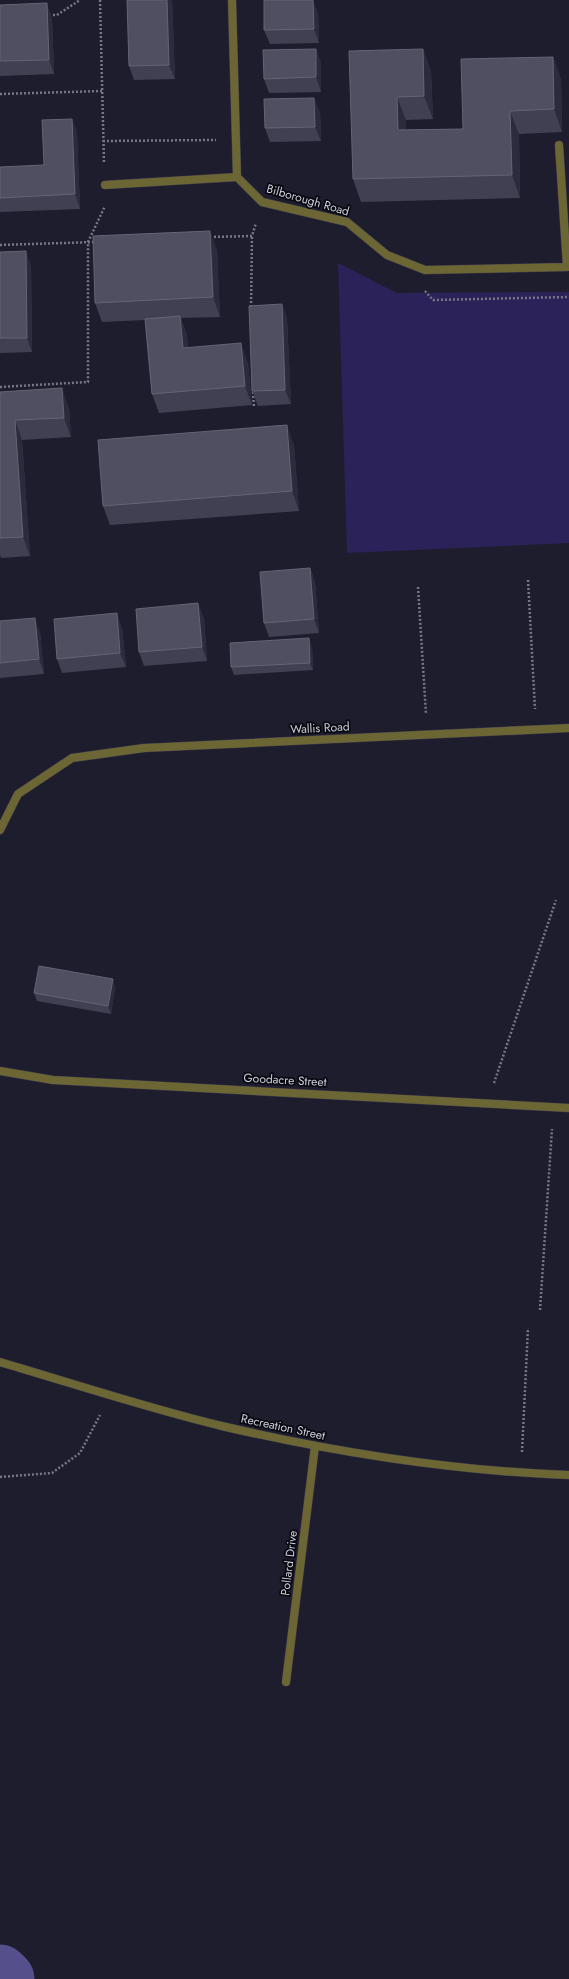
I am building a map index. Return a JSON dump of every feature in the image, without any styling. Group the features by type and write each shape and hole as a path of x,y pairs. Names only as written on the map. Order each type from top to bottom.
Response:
{"street":[{"path":"105,185 237,177 232,0"},
{"name":"Bilborough Road","path":"237,177 262,202 347,222 387,255 425,270 566,266 559,145"},
{"name":"Wallis Road","path":"0,830 18,794 72,758 144,748 569,728"},
{"name":"Goodacre Street","path":"0,1071 53,1080 569,1108"},
{"name":"Recreation Street","path":"0,1362 111,1395 225,1426 315,1446 393,1460 569,1475"},
{"name":"Pollard Drive","path":"286,1682 315,1446"}],"path":[{"path":"43,15 57,15 80,0"},
{"path":"0,387 88,382 88,242 106,206 100,0"},
{"path":"0,94 102,91"},
{"path":"103,141 236,139"},
{"path":"252,309 252,236 262,202"},
{"path":"205,238 252,236"},
{"path":"0,245 96,242"},
{"path":"253,385 254,408"},
{"path":"528,580 536,730"},
{"path":"418,587 427,735"},
{"path":"488,1103 556,900"},
{"path":"540,1310 554,1107"},
{"path":"521,1472 528,1328"},
{"path":"0,1477 52,1473 80,1453 111,1395"}],"shaded area":[{"path":"338,263 397,293 569,292 569,543 347,553"}],"building":[{"path":"127,0 167,0 169,65 129,66"},
{"path":"264,0 313,0 314,29 264,30"},
{"path":"47,3 49,60 0,61 0,5"},
{"path":"316,49 316,77 264,79 263,50"},
{"path":"423,49 424,96 397,97 398,130 463,129 461,59 553,57 554,109 510,111 512,175 353,179 349,51"},
{"path":"314,98 315,127 265,128 264,99"},
{"path":"72,119 75,194 0,198 0,167 44,165 42,120"},
{"path":"210,231 213,297 95,303 93,236"},
{"path":"26,251 27,338 0,338 0,252"},
{"path":"282,304 285,390 252,391 249,306"},
{"path":"180,316 183,348 241,343 245,386 152,394 145,319"},
{"path":"62,388 64,418 15,420 23,537 0,538 0,392"},
{"path":"287,425 292,491 103,506 98,440"},
{"path":"310,568 314,619 264,623 260,572"},
{"path":"198,603 202,647 139,652 136,609"},
{"path":"117,613 120,653 57,659 54,619"},
{"path":"35,618 39,659 0,663 0,621"},
{"path":"309,638 310,663 231,667 230,643"},
{"path":"39,966 113,979 108,1006 34,993"}],"waterway":[{"path":"0,1974 5,1979"}]}
